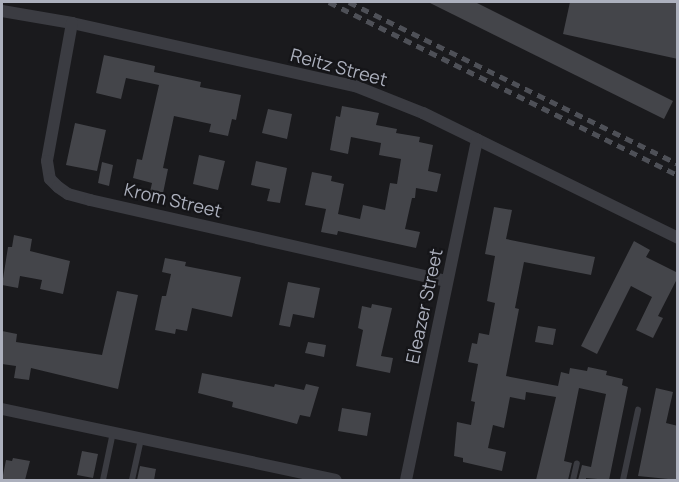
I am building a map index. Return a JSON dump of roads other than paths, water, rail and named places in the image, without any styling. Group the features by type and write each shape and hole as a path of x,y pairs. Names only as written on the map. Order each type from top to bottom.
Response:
{"street":[{"name":"Reitz Street","path":"2,11 72,23 355,86 423,113 678,238"},
{"name":"Krom Street","path":"72,23 47,161 51,179 63,190 90,200 447,281"},
{"name":"Eleazer Street","path":"406,480 477,139"},
{"path":"2,409 321,479 336,480"}],"lane":[{"path":"623,480 638,410"},
{"path":"103,480 113,432"},
{"path":"132,480 141,438"},
{"path":"573,480 577,463"}],"railway":[{"path":"329,2 678,175"},
{"path":"349,2 678,164"}]}
